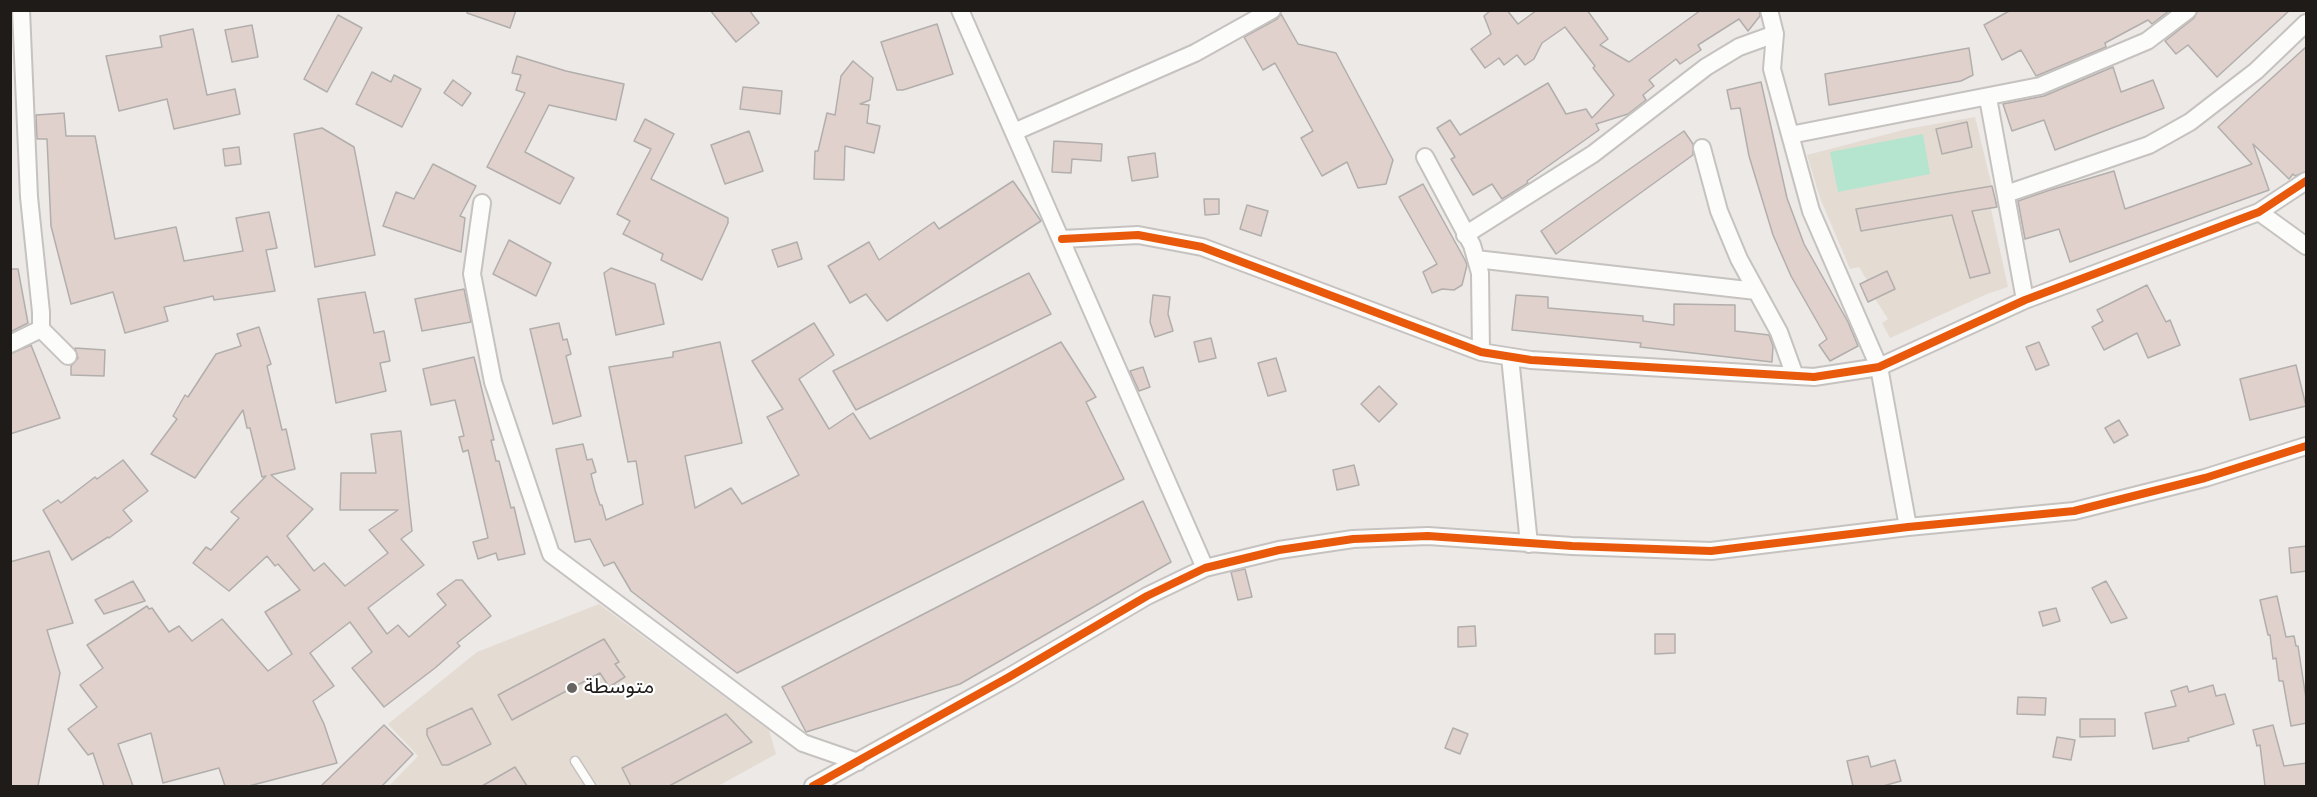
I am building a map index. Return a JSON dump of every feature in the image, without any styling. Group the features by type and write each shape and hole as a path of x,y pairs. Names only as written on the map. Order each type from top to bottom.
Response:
{"street":[{"path":"21,10 29,197 41,329 68,356"},
{"path":"960,10 1205,568"},
{"path":"1014,132 1195,53 1272,10"},
{"path":"1769,10 1775,34 1772,69 1810,211 1879,367 1908,527"},
{"path":"1790,135 2040,86 2147,41 2188,10"},
{"path":"2006,194 2149,145 2190,122 2256,71 2307,23"},
{"path":"1465,235 1593,154 1706,67 1739,47 1775,34"},
{"path":"1988,98 2025,300"},
{"path":"1702,148 1719,211 1739,259 1779,332 1795,376"},
{"path":"1425,157 1465,235 1472,244 1480,273 1480,352"},
{"path":"1062,239 1138,235 1202,247 1480,352 1531,360 1814,377 1879,367 2025,300 2259,212 2307,181"},
{"path":"482,203 472,274 493,382 550,554 803,743 858,762"},
{"path":"2259,212 2307,246"},
{"path":"1476,259 1756,291"},
{"path":"10,345 41,329"},
{"path":"1510,357 1529,544"},
{"path":"813,786 1147,596 1205,568 1279,549 1353,539 1428,536 1529,544 1711,551 1908,527 2074,511 2205,478 2307,446"}],"lane":[{"path":"574,761 591,786"}],"shaded area":[{"path":"1975,117 1997,207 1991,209 2008,287 1987,294 1890,338 1882,323 1888,319 1874,297 1876,296 1859,267 1850,269 1820,198 1807,155 1907,129"},
{"name":"متوسطة","path":"599,604 769,730 776,754 718,786 389,786 418,756 388,724 477,652"}],"green space":[{"path":"1923,134 1930,174 1838,192 1830,152"}],"building":[{"path":"468,10 516,10 510,28 467,13"},
{"path":"710,10 749,10 759,23 736,42"},
{"path":"1491,10 1507,10 1518,24 1537,10 1587,10 1608,39 1600,45 1629,62 1701,10 1759,10 1760,16 1748,31 1739,19 1698,45 1701,50 1680,64 1676,59 1649,80 1654,86 1643,95 1646,100 1628,114 1596,124 1599,130 1527,181 1528,183 1502,199 1492,184 1473,195 1451,159 1455,157 1437,128 1450,120 1460,135 1548,83 1566,114 1586,109 1592,118 1614,95 1565,27 1542,43 1534,59 1525,65 1517,55 1504,65 1499,58 1485,68 1471,49 1491,34 1484,16"},
{"path":"2011,10 2170,10 2152,24 2148,20 2105,43 2106,47 2036,76 2021,50 2002,60 1984,25"},
{"path":"2198,10 2290,10 2217,77 2188,45 2176,54 2165,41 2194,18"},
{"path":"1281,14 1298,44 1336,53 1393,160 1386,184 1358,188 1347,162 1322,176 1301,138 1313,131 1275,63 1263,70 1244,37 1277,19"},
{"path":"338,15 362,28 327,92 304,79"},
{"path":"937,24 953,74 897,90 881,42"},
{"path":"252,25 258,57 232,62 225,30"},
{"path":"193,29 207,95 235,89 240,114 174,129 167,99 119,111 106,56 162,47 160,36"},
{"path":"2307,46 2307,171 2295,176 2293,174 2289,179 2253,144 2269,190 2070,262 2059,229 2025,239 2018,201 2047,191 2114,171 2125,209 2252,164 2218,127"},
{"path":"1969,48 1973,75 1961,81 1829,105 1825,74"},
{"path":"517,56 566,71 624,84 616,120 549,105 525,152 574,178 560,204 487,167 525,93 516,90 521,75 512,73"},
{"path":"853,61 873,78 870,100 860,104 869,105 867,123 880,126 874,153 845,146 844,180 814,179 815,151 818,151 827,113 835,115 841,76"},
{"path":"2113,67 2121,92 2153,80 2164,108 2055,150 2044,120 2012,131 2003,104 2044,96"},
{"path":"372,72 391,82 394,75 421,89 402,127 356,104"},
{"path":"453,80 471,93 462,106 444,93"},
{"path":"1761,82 1787,198 1804,244 1848,322 1858,346 1830,361 1819,345 1827,339 1791,276 1773,235 1749,156 1740,108 1731,109 1727,90"},
{"path":"743,87 782,91 780,114 740,109"},
{"path":"64,113 66,136 95,136 115,239 176,227 184,261 243,251 236,218 269,212 277,248 266,250 275,291 214,300 213,296 164,307 168,321 125,333 113,292 71,304 51,226 47,139 37,139 36,115"},
{"path":"645,119 674,134 651,179 728,218 728,223 702,280 661,260 663,254 623,234 630,221 617,214 651,149 634,141"},
{"path":"1967,122 1972,147 1942,154 1936,129"},
{"path":"322,128 354,147 375,255 315,267 294,134"},
{"path":"749,131 763,171 725,184 711,145"},
{"path":"1684,131 1693,144 1693,155 1556,254 1541,231"},
{"path":"1054,141 1102,144 1101,161 1072,159 1071,173 1052,172"},
{"path":"239,147 241,164 225,166 223,149"},
{"path":"1155,153 1158,177 1132,181 1128,157"},
{"path":"433,164 476,186 460,216 465,218 461,252 383,226 396,192 414,199"},
{"path":"1013,181 1041,221 887,321 866,294 850,303 828,266 869,242 879,260 934,222 939,229"},
{"path":"1423,184 1467,265 1462,285 1454,290 1442,289 1432,293 1423,272 1437,264 1399,197"},
{"path":"1992,186 1997,207 1972,211 1990,273 1970,278 1952,215 1861,231 1856,209"},
{"path":"1204,199 1219,199 1219,214 1205,215"},
{"path":"1247,205 1268,211 1261,236 1240,229"},
{"path":"509,240 551,263 536,296 493,274"},
{"path":"797,242 802,259 778,267 772,250"},
{"path":"611,268 655,284 664,324 616,335 604,273"},
{"path":"10,269 18,269 28,323 10,332"},
{"path":"1887,271 1895,289 1868,302 1860,284"},
{"path":"1029,273 1051,314 856,410 833,371"},
{"path":"2147,285 2166,322 2170,320 2180,345 2148,358 2137,333 2104,350 2092,327 2103,321 2097,310"},
{"path":"464,289 471,322 422,331 415,299"},
{"path":"365,292 374,333 384,331 390,361 380,363 386,391 336,403 318,299"},
{"path":"1153,295 1170,297 1168,314 1173,331 1155,337 1150,322"},
{"path":"1516,295 1548,297 1548,308 1643,316 1643,321 1674,325 1674,304 1735,305 1735,331 1769,335 1773,346 1772,362 1640,347 1641,343 1512,330"},
{"path":"559,323 563,340 567,339 571,354 566,356 581,416 553,424 530,329"},
{"path":"814,323 834,355 799,379 829,429 853,413 870,439 1061,342 1096,397 1086,402 1124,479 737,673 631,591 614,562 604,566 590,539 575,542 556,449 583,444 587,460 592,459 596,472 591,474 606,520 643,504 636,461 628,462 609,367 673,357 673,352 720,342 742,443 685,456 695,508 731,488 742,504 799,475 767,417 783,409 752,361"},
{"path":"259,327 271,364 267,366 282,430 286,429 295,469 271,475 313,509 287,536 314,571 324,563 345,586 388,553 369,530 398,510 340,510 341,473 376,473 371,434 401,431 412,531 401,539 424,565 368,608 387,634 398,625 409,637 446,605 437,594 456,580 462,580 491,616 457,643 460,646 435,668 384,707 352,668 372,652 350,622 310,653 334,686 313,701 324,724 337,763 249,786 225,786 219,768 163,783 151,733 118,744 133,786 104,786 93,753 88,755 68,729 97,707 80,685 103,668 87,645 147,606 149,609 152,608 169,632 179,626 192,641 222,619 268,671 292,654 265,612 300,590 278,564 275,566 267,556 229,591 193,563 206,547 211,550 239,518 231,512 266,476 262,477 250,428 247,428 243,410 195,478 151,454 177,419 173,416 185,395 188,397 216,354 241,346 237,334"},
{"path":"1211,338 1216,358 1199,362 1194,342"},
{"path":"2039,342 2049,365 2036,370 2026,347"},
{"path":"31,345 60,418 10,434 10,354"},
{"path":"75,348 105,350 104,376 71,375 71,366 78,358"},
{"path":"474,357 494,440 491,440 496,461 499,461 511,508 514,507 525,554 498,560 496,553 478,559 473,542 488,538 468,450 463,452 459,437 464,436 455,400 431,405 423,369"},
{"path":"1276,358 1286,391 1268,396 1258,363"},
{"path":"2296,365 2306,406 2250,420 2240,379"},
{"path":"1143,367 1150,387 1139,391 1130,371"},
{"path":"1379,386 1397,404 1379,422 1361,404"},
{"path":"2119,420 2128,435 2114,443 2105,428"},
{"path":"123,460 148,491 123,510 132,521 72,560 43,510 58,500 61,503 95,477 97,479"},
{"path":"1354,465 1359,485 1337,490 1333,470"},
{"path":"1143,501 1171,562 960,684 806,732 782,687"},
{"path":"2307,546 2307,571 2291,573 2289,548"},
{"path":"49,551 73,623 47,630 60,673 38,786 10,786 10,562"},
{"path":"1245,569 1252,597 1238,600 1231,572"},
{"path":"133,581 145,601 104,614 95,600"},
{"path":"2106,581 2127,618 2111,623 2092,588"},
{"path":"2277,596 2286,637 2294,636 2296,646 2298,646 2307,705 2307,723 2291,726 2283,681 2279,681 2276,658 2273,659 2270,635 2268,635 2260,600"},
{"path":"2056,608 2060,621 2043,626 2039,612"},
{"path":"1475,626 1476,646 1458,647 1458,627"},
{"path":"1655,634 1675,634 1675,653 1655,654"},
{"path":"604,639 619,662 615,664 625,677 609,687 600,673 512,720 498,695"},
{"path":"2213,685 2216,696 2225,694 2234,724 2188,738 2189,741 2153,749 2145,713 2176,706 2171,691 2187,686 2189,692"},
{"path":"2018,697 2046,698 2045,715 2017,714"},
{"path":"472,708 491,744 448,765 442,765 427,735 427,729"},
{"path":"726,714 752,742 669,786 631,786 622,768"},
{"path":"2080,719 2115,719 2115,736 2080,737"},
{"path":"384,725 413,754 382,786 321,786"},
{"path":"2273,725 2284,766 2307,763 2307,786 2265,786 2260,745 2257,746 2253,730"},
{"path":"1453,728 1468,734 1460,754 1445,748"},
{"path":"2057,737 2075,740 2071,760 2053,757"},
{"path":"1868,756 1871,767 1895,760 1901,781 1883,786 1853,786 1847,761"},
{"path":"515,767 527,786 482,786"}],"cycle path":[{"path":"1062,239 1138,235 1202,247 1481,352 1531,360 1814,377 1879,367 2025,300 2259,212 2306,181"},
{"path":"813,786 1009,677 1147,596 1205,568 1279,550 1353,539 1428,536 1572,546 1711,551 1908,527 2074,511 2205,478 2306,446"}],"place":[{"name":"متوسطة","path":"572,688"}]}
